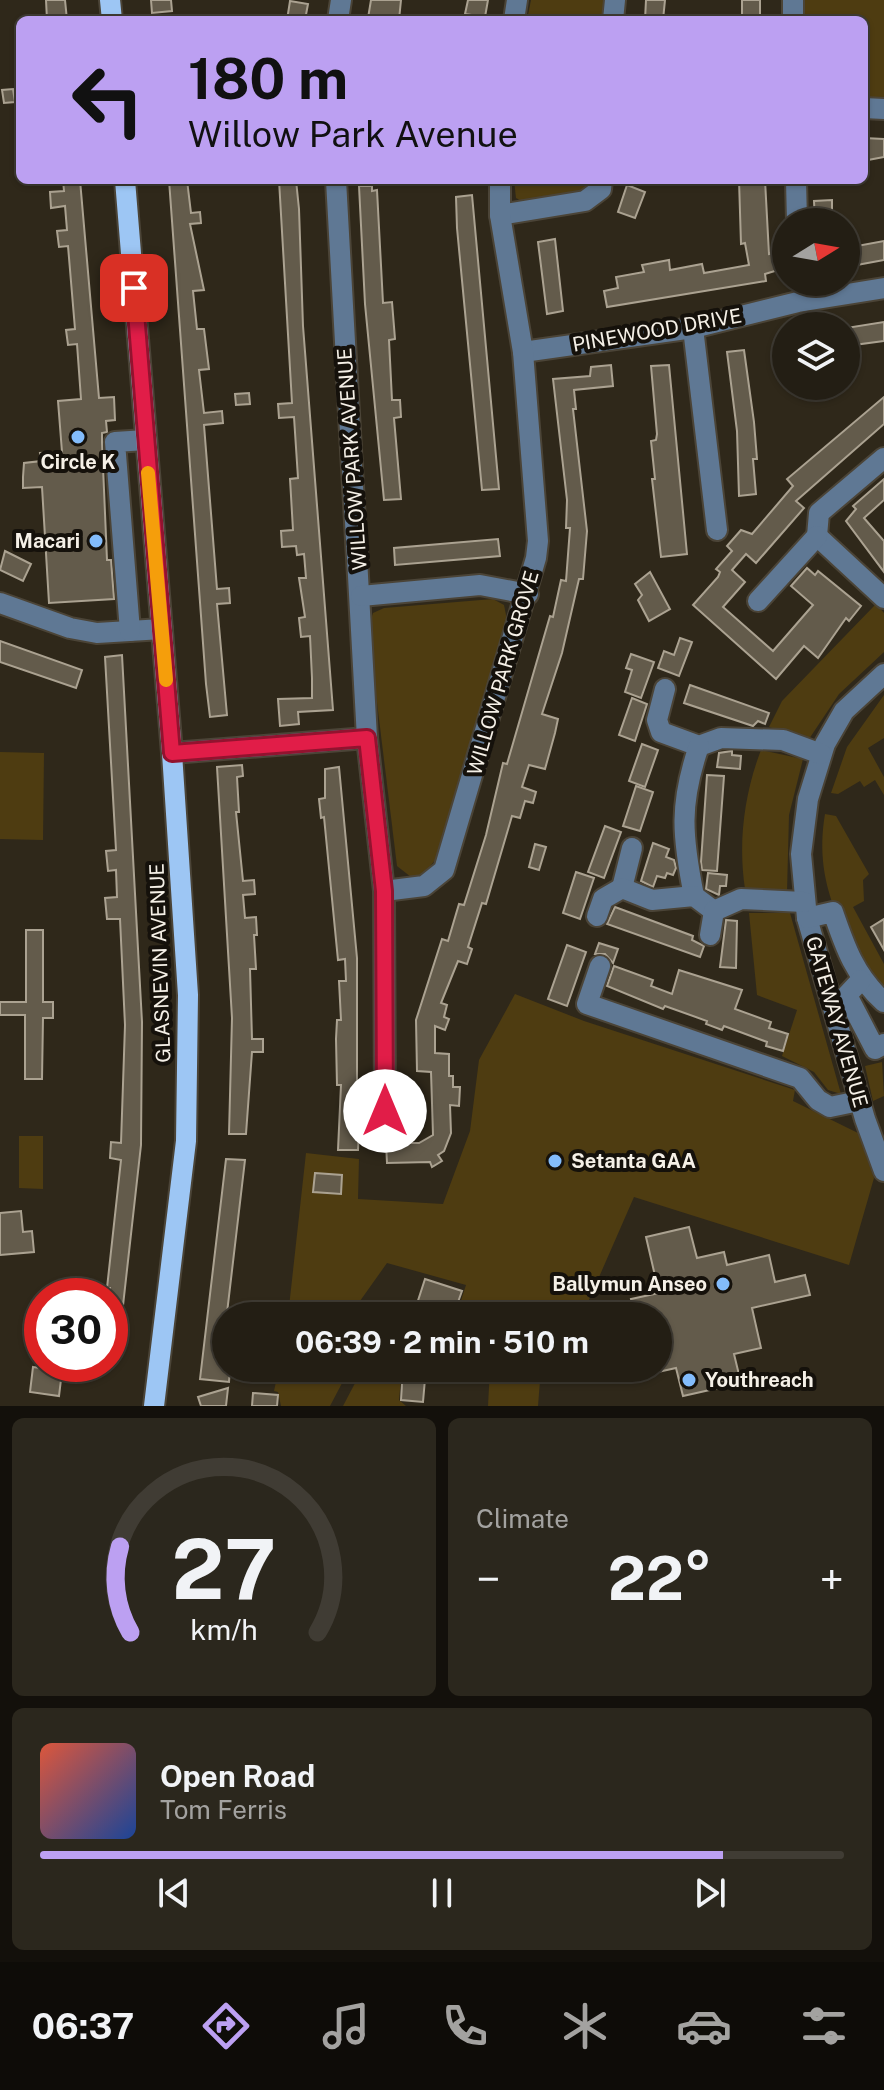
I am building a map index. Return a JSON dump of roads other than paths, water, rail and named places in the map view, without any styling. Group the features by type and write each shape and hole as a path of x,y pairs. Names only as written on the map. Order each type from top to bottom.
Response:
{"main road":[{"name":"GLASNEVIN AVENUE","path":"125,184 186,928 188,1095 180,1198 154,1406"}],"street":[{"name":"WILLOW PARK AVENUE","path":"336,184 367,738 384,891 385,1111 411,1110"},
{"name":"WILLOW PARK GROVE","path":"384,891 424,886 444,870 528,594 538,541 523,352 500,215 500,184"},
{"path":"500,215 585,201 601,189 602,184"},
{"path":"796,184 797,208"},
{"name":"PINEWOOD DRIVE","path":"860,289 884,288"},
{"name":"PINEWOOD DRIVE","path":"523,352 693,328 786,296"},
{"path":"693,328 717,530"},
{"path":"130,631 115,442 146,440"},
{"path":"758,601 817,536 819,513 884,458"},
{"path":"121,518 151,517"},
{"path":"817,536 884,598"},
{"path":"361,596 480,585 528,594"},
{"path":"0,603 70,628 97,633 162,629"},
{"name":"GATEWAY AVENUE","path":"884,674 844,711 821,754 803,826 805,910 859,1101 884,1171"},
{"path":"665,689 657,720 661,732 699,746 721,738 783,740 821,754"},
{"path":"172,753 367,738"},
{"path":"694,896 683,812 685,785 699,746"},
{"path":"597,916 603,899 622,888 632,848"},
{"path":"622,888 652,900 694,896 714,911"},
{"path":"714,911 741,899 833,912 847,954 861,980 884,1002"},
{"path":"710,935 714,911"},
{"path":"600,966 587,1004 800,1078 818,1100 830,1107 859,1101"},
{"path":"861,980 847,995 875,1049 884,1044"}],"place":[{"name":"Circle K","path":"78,437"},
{"name":"Macari","path":"96,541"},
{"name":"Setanta GAA","path":"555,1161"},
{"name":"Ballymun Anseo","path":"723,1284"},
{"name":"Youthreach","path":"689,1380"}]}
